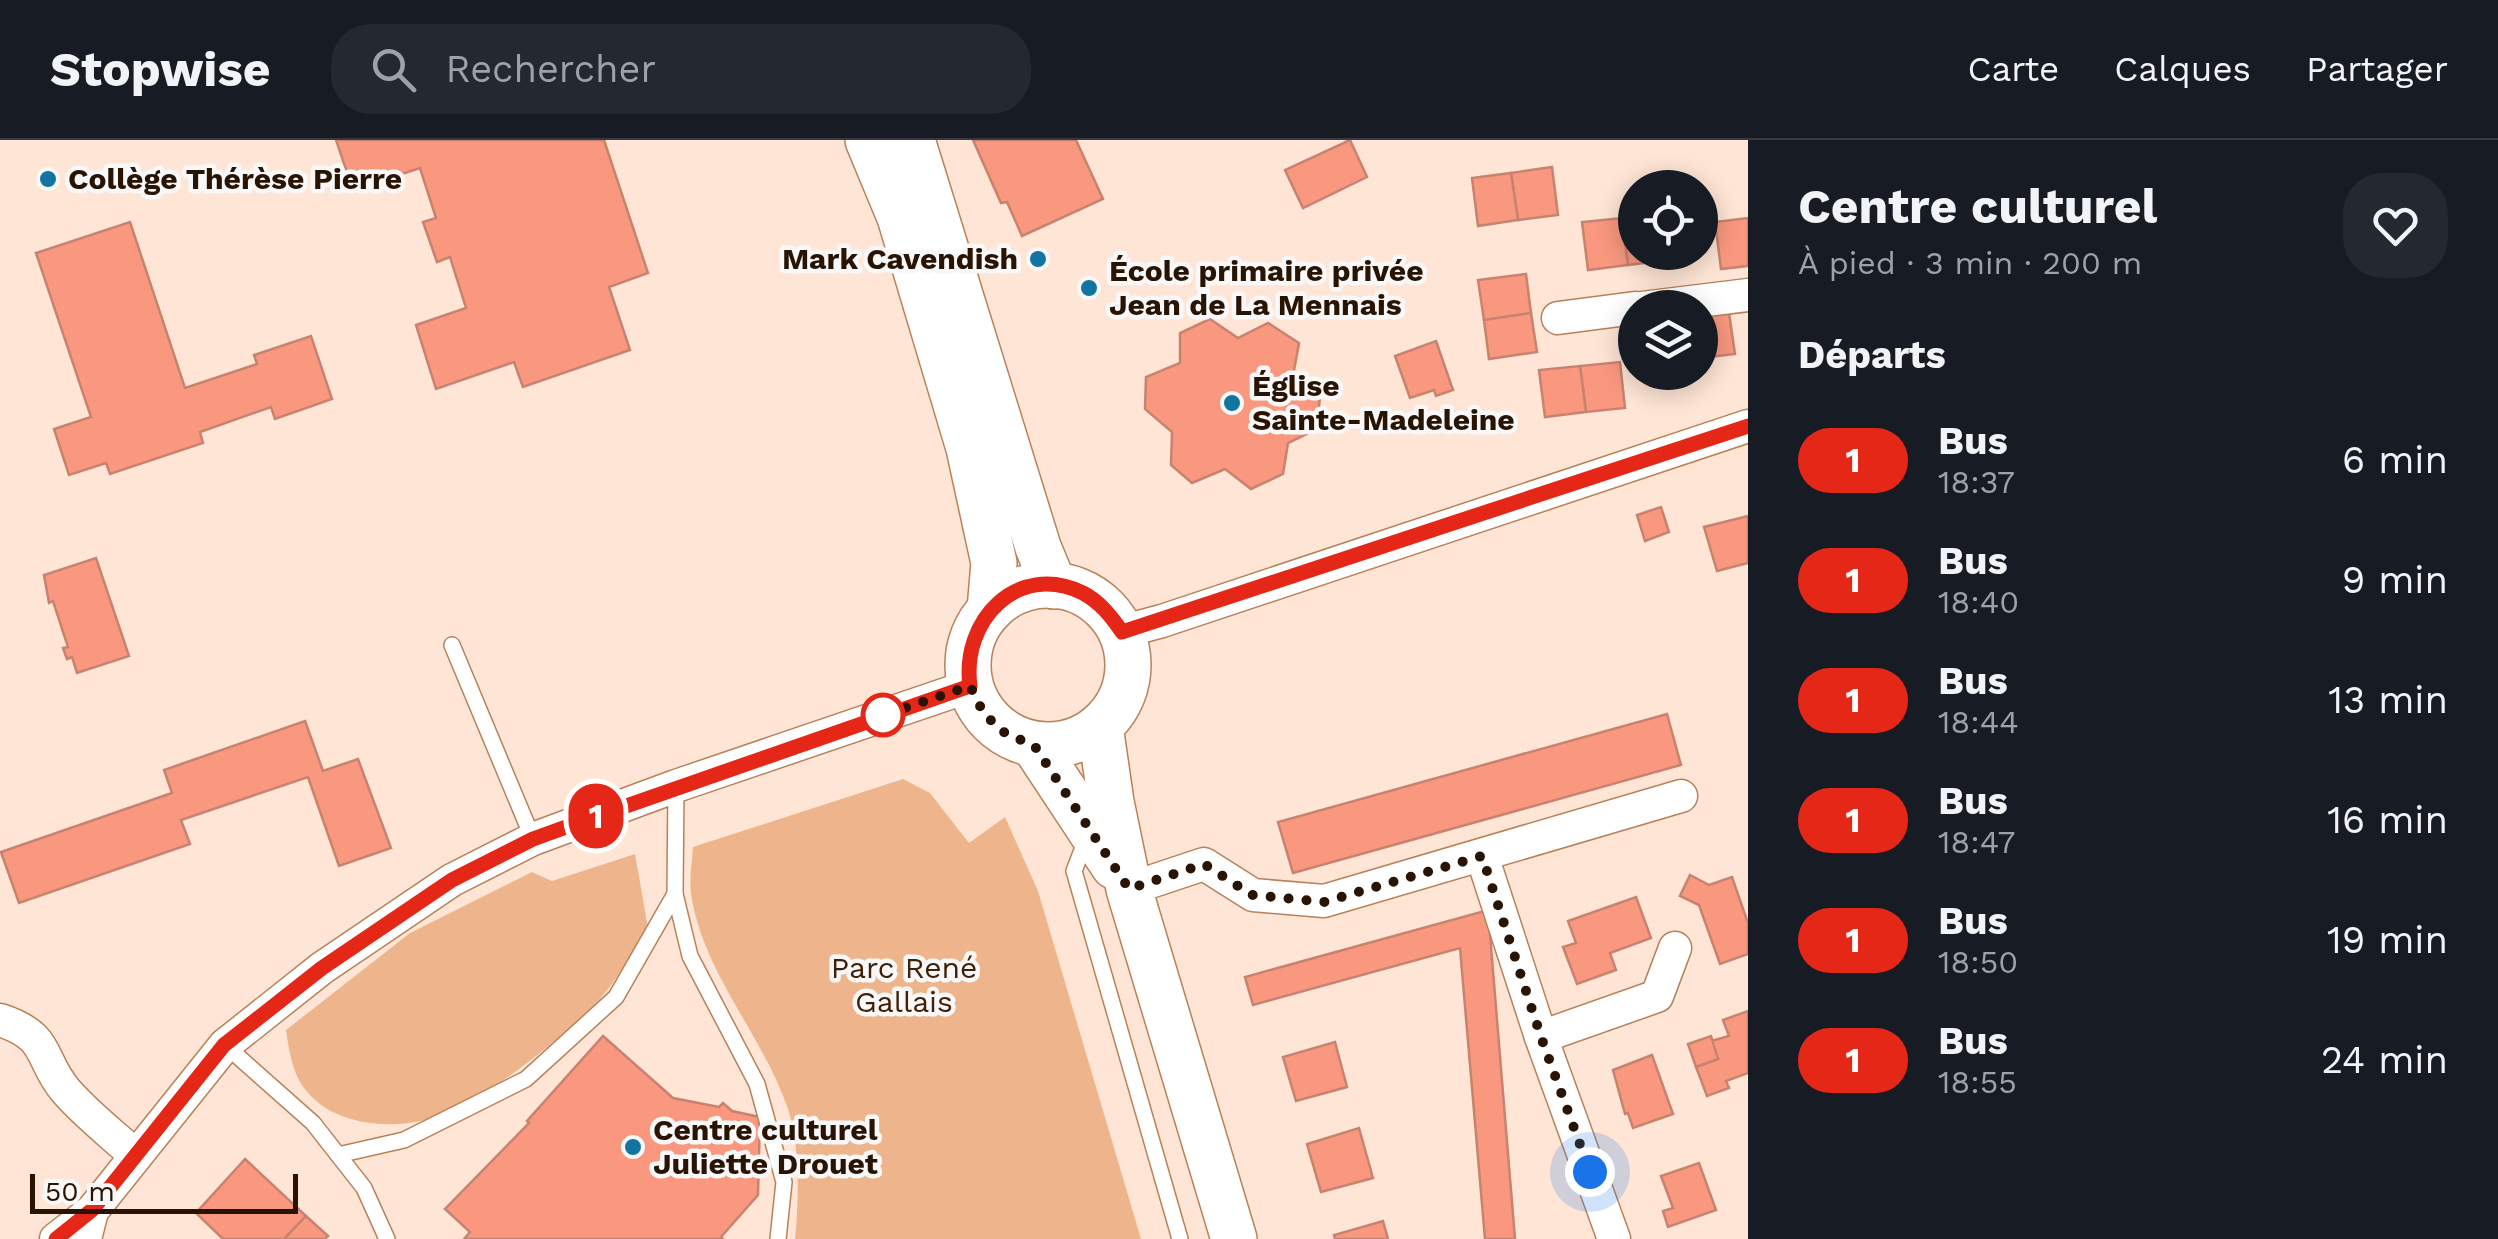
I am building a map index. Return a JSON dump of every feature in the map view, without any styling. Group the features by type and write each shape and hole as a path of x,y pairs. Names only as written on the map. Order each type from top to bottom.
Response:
{"street":[{"path":"868,140 900,217 969,448 994,563 990,610"},
{"path":"912,140 1038,547 1054,586"},
{"path":"1718,299 1748,295"},
{"path":"1558,318 1618,311"},
{"path":"1122,632 1748,426"},
{"path":"1054,586 1082,592 1105,609 1122,632 1128,657 1127,683 1117,707 1100,726 1069,743 1034,745 1006,734 984,714 970,686 967,666 970,645 990,610 1020,591 1054,586"},
{"path":"56,1239 88,1225 136,1156 224,1045 322,968 452,880 533,839 970,686"},
{"path":"1100,726 1129,889 1234,1239"},
{"path":"1034,745 1129,889"},
{"path":"1129,889 1204,864 1252,895 1324,902 1682,796"},
{"path":"1482,856 1541,1037 1614,1239"},
{"path":"1541,1037 1657,996 1675,948"},
{"path":"0,1020 25,1028 44,1048 64,1090 136,1156"}],"lane":[{"path":"452,645 533,839"},
{"path":"676,786 675,894 690,956 757,1084 784,1182 778,1239"},
{"path":"1090,828 1074,871 1180,1239"},
{"path":"338,1155 404,1140 526,1079 616,997 675,894"},
{"path":"224,1045 313,1123 364,1188 386,1239"}],"green space":[{"name":"Parc René Gallais","path":"903,779 930,793 969,843 1005,817 1038,891 1141,1239 795,1239 798,1173 792,1123 764,1055 707,950 690,887 693,847"},
{"path":"635,854 648,928 595,1004 505,1079 446,1113 390,1124 351,1119 333,1112 304,1088 294,1068 286,1030 410,933 532,872 552,881"}],"building":[{"path":"336,140 604,140 648,273 609,287 630,350 523,387 514,362 436,389 416,325 466,308 450,257 437,262 423,222 436,218 420,168 353,190"},
{"path":"973,140 1076,140 1103,199 1022,236 1007,202 1001,203"},
{"path":"1350,140 1367,177 1303,208 1285,170"},
{"path":"1552,167 1558,215 1518,220 1511,173"},
{"path":"1511,173 1518,220 1478,226 1472,178"},
{"path":"1618,218 1618,266 1588,270 1582,222"},
{"path":"1748,218 1748,266 1721,269 1718,222"},
{"path":"130,222 185,388 257,364 254,355 311,336 332,399 275,419 271,407 200,432 203,443 110,474 106,463 69,475 54,429 91,417 36,253"},
{"path":"1526,274 1531,313 1484,320 1478,280"},
{"path":"1728,306 1735,354 1718,356 1718,307"},
{"path":"1531,313 1537,352 1489,359 1484,320"},
{"name":"Église Sainte-Madeleine","path":"1210,319 1238,338 1268,323 1299,343 1293,376 1320,396 1317,429 1288,443 1283,474 1251,489 1225,469 1192,483 1171,465 1172,432 1145,409 1146,377 1180,363 1180,333"},
{"path":"1436,341 1453,390 1436,396 1434,390 1410,398 1395,356"},
{"path":"1618,362 1618,390 1623,390 1625,408 1586,412 1580,366"},
{"path":"1580,366 1586,412 1545,417 1539,370"},
{"path":"1661,507 1669,532 1645,541 1637,515"},
{"path":"1748,516 1748,563 1717,571 1704,527"},
{"path":"96,558 129,656 77,673 72,657 67,659 63,648 68,647 53,601 49,603 44,575"},
{"path":"1667,714 1681,765 1293,873 1278,822"},
{"path":"305,721 323,771 358,759 391,848 339,866 308,777 181,820 190,844 19,903 1,852 172,793 164,770"},
{"path":"1690,875 1709,885 1732,877 1748,923 1748,954 1720,964 1699,905 1680,896"},
{"path":"1636,897 1651,938 1610,953 1616,970 1577,984 1563,947 1576,943 1568,921"},
{"path":"1488,910 1515,1239 1485,1239 1460,948 1253,1005 1245,977"},
{"path":"1748,1011 1748,1073 1726,1081 1729,1088 1707,1096 1696,1067 1718,1059 1711,1041 1729,1036 1723,1020"},
{"name":"Centre culturel Juliette Drouet","path":"603,1036 673,1098 719,1107 723,1103 732,1111 760,1117 758,1195 723,1239 464,1239 470,1232 445,1209 529,1123"},
{"path":"1711,1036 1718,1059 1696,1067 1688,1044"},
{"path":"1335,1042 1347,1087 1296,1101 1283,1057"},
{"path":"1652,1055 1673,1114 1633,1128 1613,1070"},
{"path":"1359,1128 1373,1178 1321,1192 1307,1144"},
{"path":"245,1159 306,1216 284,1239 223,1239 196,1213"},
{"path":"1699,1163 1716,1210 1668,1227 1663,1211 1673,1208 1661,1176"},
{"path":"306,1216 328,1236 284,1239"},
{"path":"1383,1221 1388,1239 1335,1239 1334,1235"}],"bus line":[{"name":"1","path":"56,1239 92,1210 224,1045 322,968 452,880 533,839 970,686 967,666 978,626 1009,595 1031,587 1054,586 1082,592 1105,609 1122,632 1748,426"}],"place":[{"name":"Collège Thérèse Pierre","path":"48,179"},
{"name":"Mark Cavendish","path":"1038,259"},
{"name":"École primaire privée Jean de La Mennais","path":"1089,288"},
{"name":"Église Sainte-Madeleine","path":"1232,403"},
{"name":"Centre culturel Juliette Drouet","path":"633,1147"}],"route":[{"path":"883,715 869,720 970,686 984,714 1006,734 1034,745 1129,889 1204,864 1252,895 1324,902 1482,856 1590,1172"}]}
